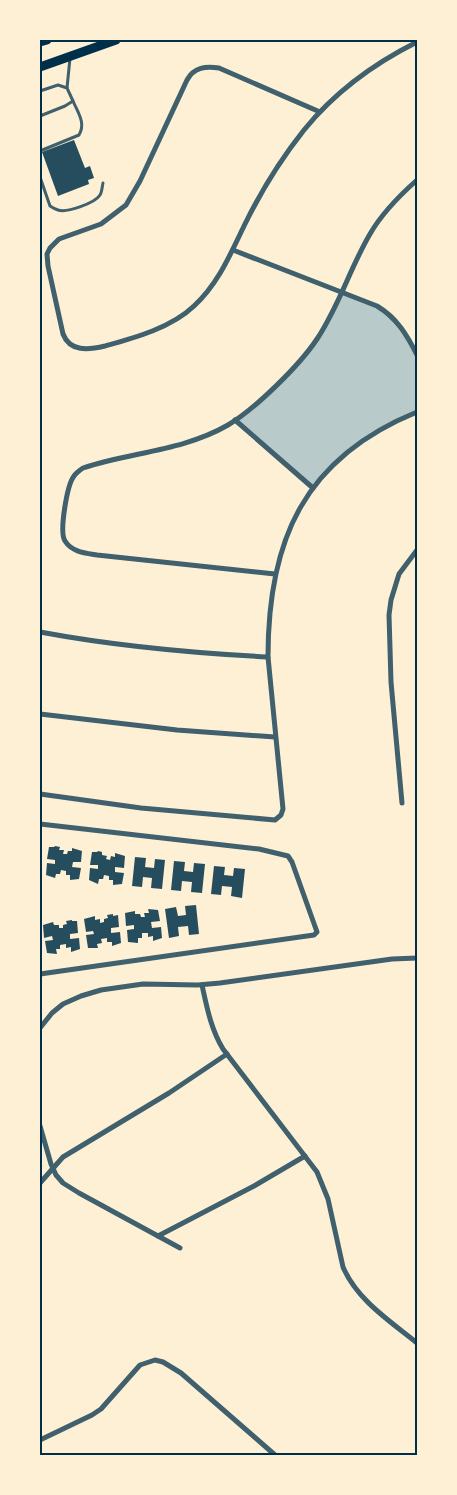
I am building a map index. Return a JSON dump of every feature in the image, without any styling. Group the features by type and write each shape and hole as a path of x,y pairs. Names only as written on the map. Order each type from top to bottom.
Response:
{"main road":[{"path":"40,42 47,40"},
{"path":"40,67 116,40"}],"street":[{"path":"320,112 219,68 205,67 194,71 187,80 131,198 120,211 101,224 59,239 50,248 47,259 63,334 68,343 74,348 92,349 144,334 193,308 212,287 259,198 304,130 320,112 374,68 417,42"},
{"path":"275,574 82,553 69,546 63,537 64,516 72,480 83,468 184,444 218,430 235,420 276,386 310,349 324,327 370,233 397,198 417,180"},
{"path":"233,250 341,291 388,312 400,324 417,355"},
{"path":"40,794 141,808 274,820 281,815 283,809 268,657 269,611 282,546 298,510 313,488 342,457 379,430 417,412"},
{"path":"235,420 313,488"},
{"path":"402,803 391,682 389,615 391,600 399,574 417,550"},
{"path":"40,632 166,650 268,657"},
{"path":"40,714 177,730 275,737"},
{"path":"40,824 259,849 288,856 292,862 317,932 314,935 40,974"},
{"path":"40,1028 52,1013 63,1004 101,990 143,984 202,985 383,960 417,958"},
{"path":"202,985 215,1035 227,1054 317,1172 324,1186 343,1267 354,1287 374,1307 417,1343"},
{"path":"40,1183 52,1167 63,1157 227,1054"},
{"path":"40,1126 52,1167 56,1175 64,1183 180,1248"},
{"path":"158,1236 254,1186 305,1156"},
{"path":"40,1440 92,1415 100,1409 140,1365 155,1360 163,1362 181,1373 274,1455"}],"lane":[{"path":"40,151 79,135 82,130 83,124 67,88 70,56"},
{"path":"40,91 58,85 67,88"},
{"path":"40,116 73,101"},
{"path":"40,177 50,206 59,211 82,206 99,198 103,183"}],"shaded area":[{"path":"341,291 388,312 417,355 417,412 365,439 313,488 235,420 276,386 310,349"}],"building":[{"path":"74,140 85,168 90,166 94,178 88,180 89,184 58,196 42,152"},
{"path":"49,847 60,847 59,850 64,850 63,854 72,851 72,848 82,851 81,862 73,862 72,867 81,868 79,879 70,880 70,875 66,875 66,871 61,870 60,874 56,874 55,878 46,875 47,863 55,864 55,860 47,859"},
{"path":"92,852 102,852 102,855 107,856 106,859 110,860 111,856 115,857 115,853 125,856 124,868 115,867 115,872 124,873 122,884 113,885 113,880 109,880 109,876 104,875 103,879 99,879 98,884 89,880 90,868 98,869 98,865 90,865"},
{"path":"135,857 146,858 145,867 154,868 155,859 165,860 162,889 151,888 152,878 143,877 142,887 132,886"},
{"path":"174,861 185,862 184,871 193,872 194,863 205,864 202,893 191,892 192,882 182,881 181,891 171,890"},
{"path":"214,866 225,867 224,875 233,876 234,868 245,869 242,898 231,896 232,887 222,886 221,895 211,894"},
{"path":"196,905 199,934 189,935 188,926 178,927 179,936 169,938 165,909 176,907 178,916 186,915 185,906"},
{"path":"148,909 158,910 160,921 151,922 152,928 161,927 162,938 153,941 153,936 148,937 148,933 142,933 142,938 138,938 138,943 128,942 127,930 134,929 134,925 126,926 125,913 135,911 135,914 145,917 144,913 149,913"},
{"path":"113,914 113,916 118,915 119,927 111,928 111,933 120,932 121,943 112,946 112,942 107,942 107,938 101,939 102,943 97,944 98,948 88,948 86,935 94,934 93,931 86,932 84,919 95,916 95,920 100,919 100,923 108,918 107,915"},
{"path":"66,921 77,921 78,933 70,934 70,939 79,938 80,949 71,952 71,947 66,948 66,944 60,945 60,949 56,949 57,954 47,953 45,941 53,940 52,936 44,938 43,925 53,922 54,925 59,925 59,928 63,928 63,925 67,924"}]}
